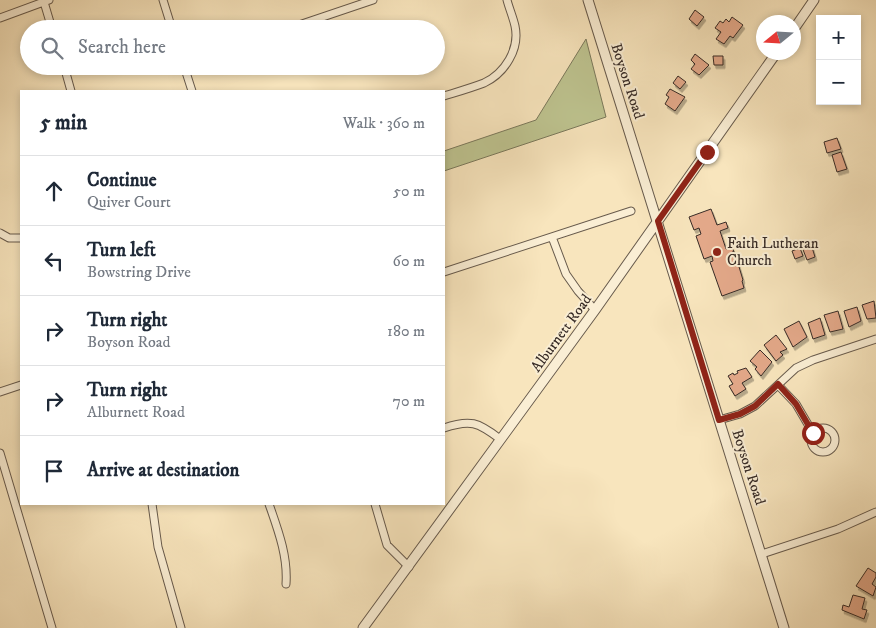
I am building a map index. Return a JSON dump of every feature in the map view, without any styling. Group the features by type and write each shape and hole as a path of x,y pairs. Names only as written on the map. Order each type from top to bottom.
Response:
{"street":[{"path":"163,0 169,20"},
{"path":"313,20 372,0"},
{"path":"445,96 486,82 509,61 515,46 515,27 507,0"},
{"name":"Boyson Road","path":"588,0 784,628"},
{"path":"801,19 814,0"},
{"path":"0,18 47,1 50,20"},
{"name":"Alburnett Road","path":"363,628 596,310 771,60"},
{"path":"67,75 72,90"},
{"path":"187,75 192,90"},
{"path":"445,272 631,211"},
{"path":"0,233 9,238 20,238"},
{"path":"552,237 566,274 578,291 596,310"},
{"path":"719,420 740,414 755,406 796,368 813,360 876,340"},
{"path":"778,384 796,404 813,433"},
{"path":"0,392 20,385"},
{"path":"445,428 461,422 477,423 500,439"},
{"path":"0,453 52,628"},
{"path":"152,505 158,547 181,628"},
{"path":"269,505 284,551 287,568 286,584"},
{"path":"375,505 387,545 409,567"},
{"path":"762,554 838,529 876,512"}],"green space":[{"path":"586,39 606,117 445,171 445,151 536,120"}],"building":[{"path":"695,10 704,17 697,26 689,19"},
{"path":"732,17 743,25 733,38 730,36 724,44 716,39 721,32 715,28 720,21 723,23 726,19 729,22"},
{"path":"695,54 709,65 699,75 691,69 695,64 691,60"},
{"path":"713,56 723,56 723,65 714,65"},
{"path":"678,76 686,82 680,89 673,83"},
{"path":"670,89 685,97 675,111 665,104 669,97 666,95"},
{"path":"837,138 841,149 827,153 824,142"},
{"path":"841,152 847,169 837,172 832,155"},
{"name":"Faith Lutheran Church","path":"711,209 717,225 726,222 728,228 720,231 726,249 732,247 734,258 736,257 743,280 744,288 722,296 710,262 713,261 712,256 704,259 696,236 701,234 699,228 694,230 689,217"},
{"path":"811,244 815,257 807,260 802,247"},
{"path":"800,248 803,256 795,259 792,251"},
{"path":"874,301 876,318 867,319 862,305"},
{"path":"857,307 861,321 849,327 844,311"},
{"path":"838,311 843,329 830,332 824,315"},
{"path":"820,318 825,335 813,339 808,323"},
{"path":"799,321 807,337 793,347 784,329"},
{"path":"776,335 787,349 780,352 783,355 776,361 764,345"},
{"path":"760,350 772,362 761,376 755,369 757,367 750,361"},
{"path":"746,368 752,377 742,383 746,389 735,396 729,386 733,384 728,376 733,373 734,375 738,373 737,371"},
{"path":"868,568 876,573 872,584 876,587 873,596 856,586"},
{"path":"853,595 865,598 862,609 867,610 864,619 842,610 843,605 849,607"}],"place":[{"name":"Faith Lutheran Church","path":"717,252"}],"route":[{"path":"707,152 658,221 719,420 740,414 755,406 778,384 796,404 813,433"}]}
